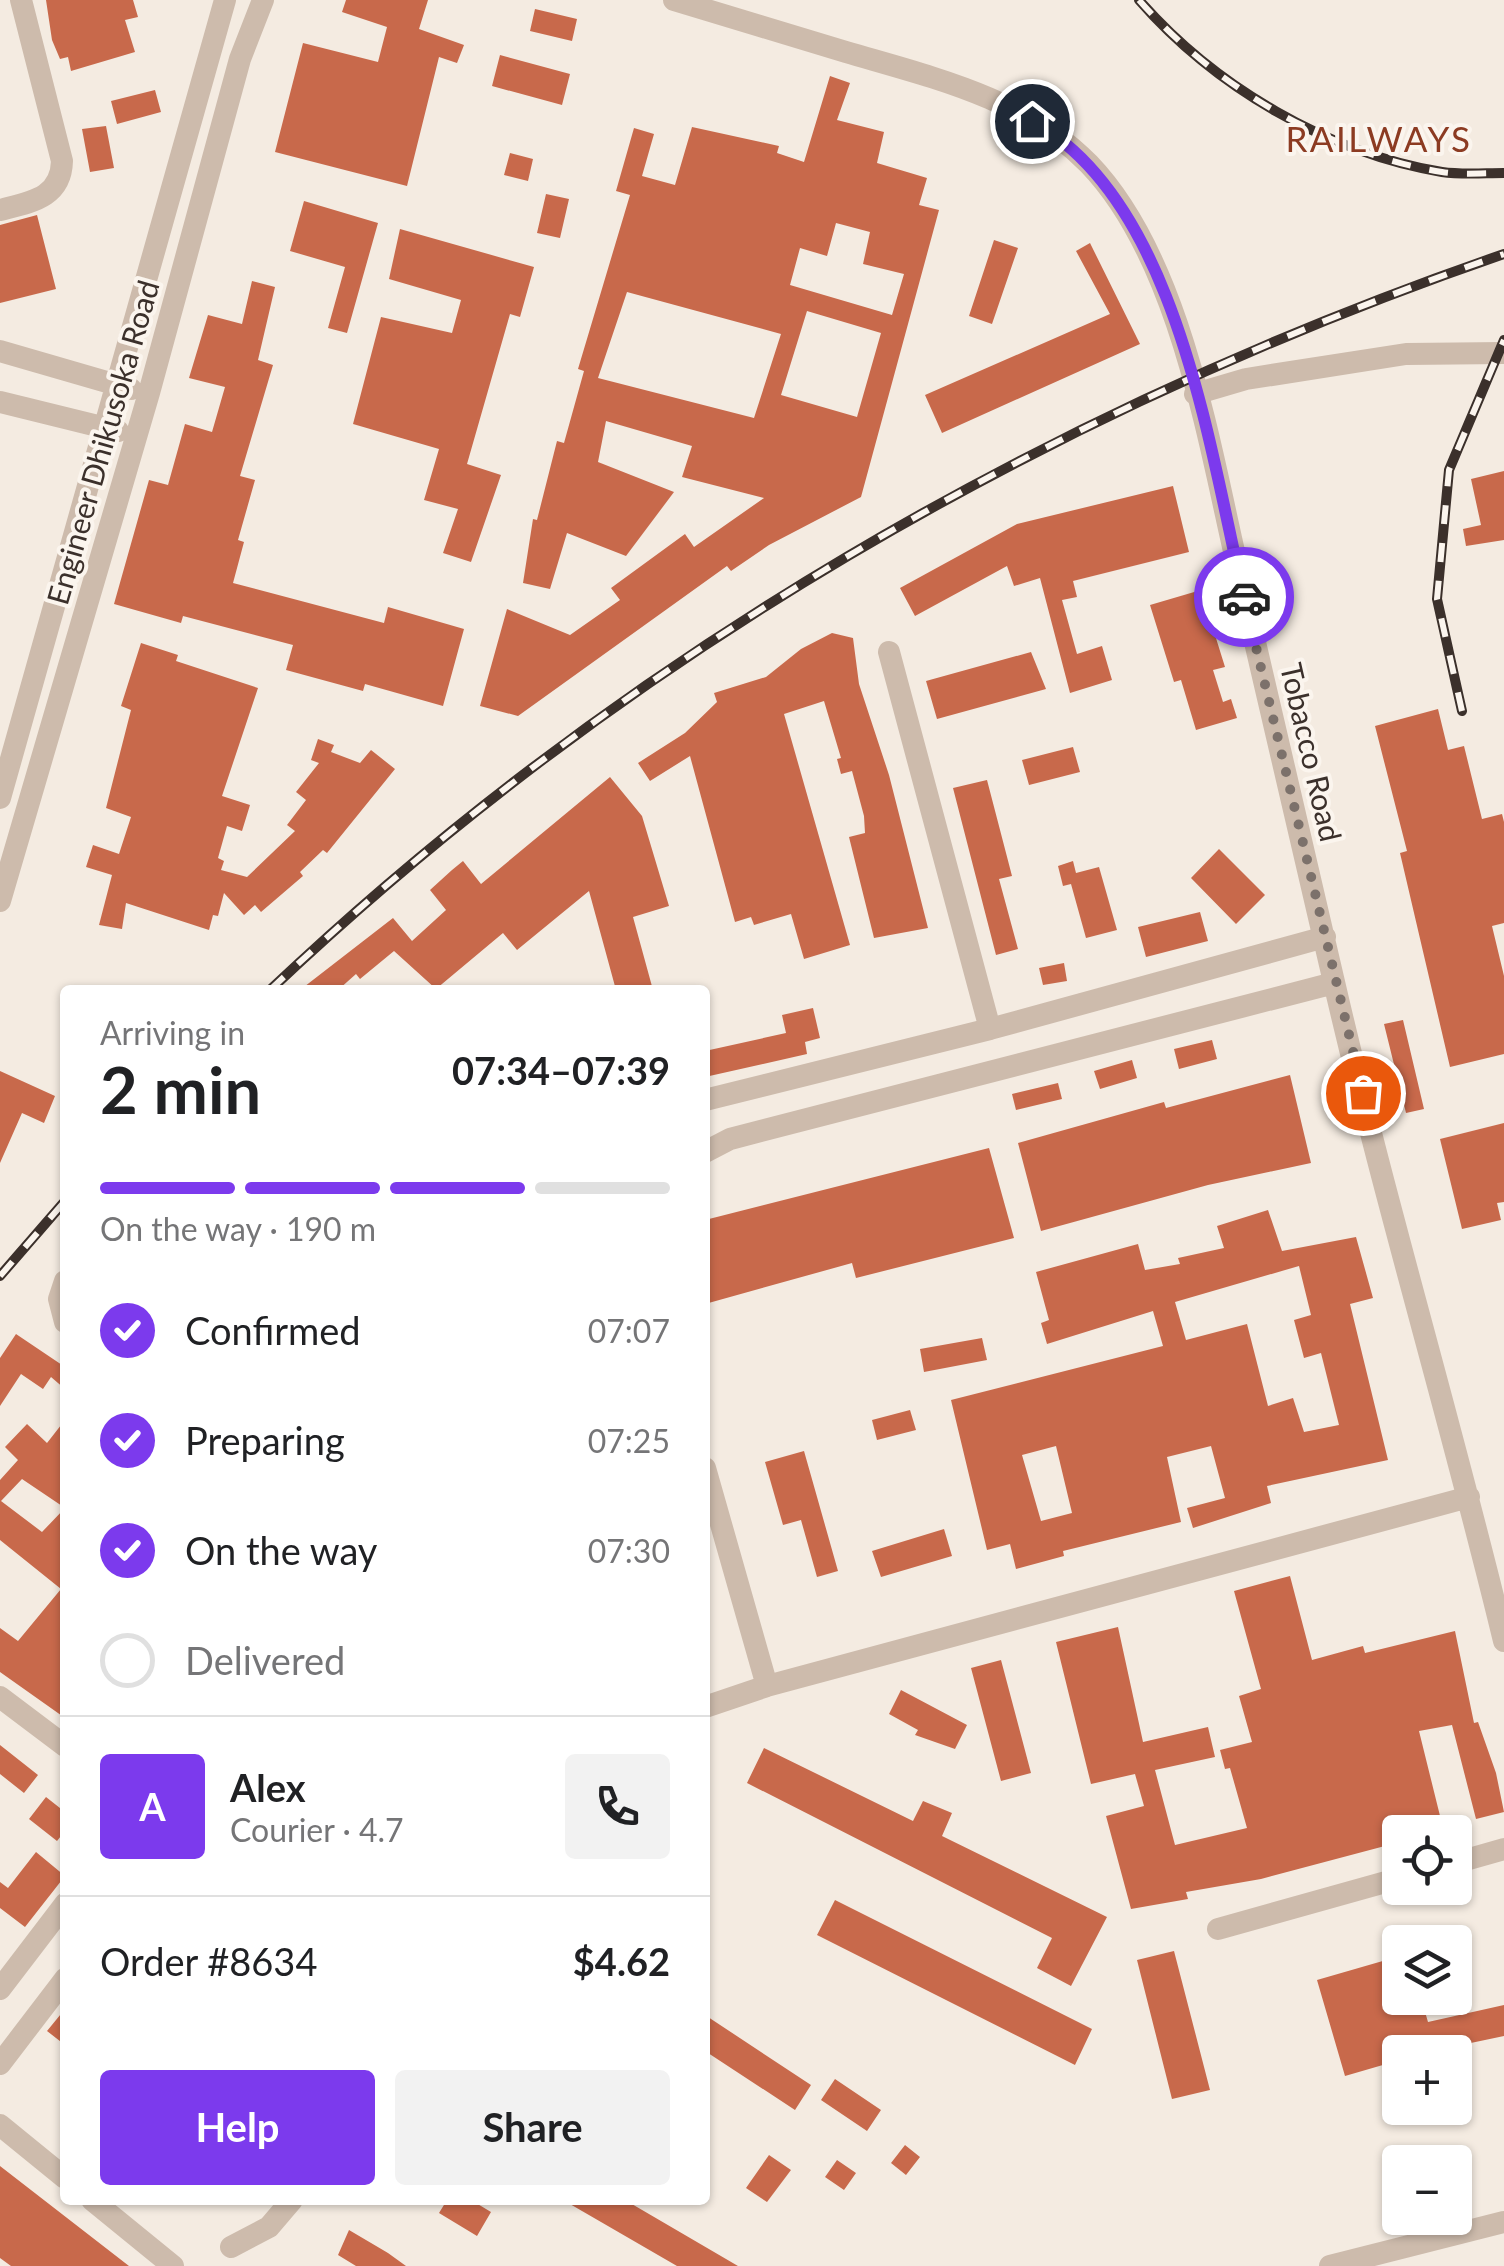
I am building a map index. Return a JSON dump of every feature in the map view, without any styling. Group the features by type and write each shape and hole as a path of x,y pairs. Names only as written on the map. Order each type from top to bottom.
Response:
{"street":[{"path":"0,210 54,190 62,161 20,0"},
{"name":"Engineer Dhikusoka Road","path":"0,798 224,0"},
{"name":"Engineer Dhikusoka Road","path":"0,901 150,393 240,59 263,0"},
{"name":"Tobacco Road","path":"674,0 946,81 1052,132 1117,196 1142,238 1168,300 1195,394 1334,983 1504,1641"},
{"path":"0,351 150,393"},
{"path":"1195,394 1246,379 1406,354 1504,352"},
{"path":"0,402 136,434"},
{"path":"888,652 990,1029"},
{"path":"710,1099 990,1029 1325,937"},
{"path":"710,1149 730,1139 1334,983"},
{"path":"1062,1008 1070,1049"},
{"path":"921,1046 931,1087"},
{"path":"710,1486 767,1686"},
{"path":"710,1705 767,1686 1469,1497"},
{"path":"0,1697 60,1742"},
{"path":"1472,1857 1504,1849"},
{"path":"1218,1930 1382,1883"},
{"path":"0,1989 60,1911"},
{"path":"0,2064 60,1986"},
{"path":"0,2125 60,2174"},
{"path":"98,2205 173,2266"},
{"path":"231,2247 269,2228 288,2205"},
{"path":"1330,2266 1504,2222"}],"building":[{"path":"46,0 133,0 138,17 125,20 135,52 71,71 68,57 60,59 52,40"},
{"path":"346,0 428,0 419,29 464,45 457,63 439,57 407,186 275,152 303,43 378,62 387,27 342,12"},
{"path":"535,9 577,19 572,41 530,31"},
{"path":"500,55 570,74 562,105 492,86"},
{"path":"830,76 850,83 837,120 884,132 877,163 927,178 919,205 939,210 861,497 769,545 731,571 727,566 518,716 480,706 507,609 570,635 620,600 611,588 685,534 694,547 764,498 682,477 692,446 606,421 598,462 674,492 626,556 567,533 550,589 523,583 533,519 537,520 557,441 564,443 584,371 578,369 630,195 616,191 634,128 654,134 642,176 675,185 692,127 779,146 777,153 804,162","holes":["836,223 870,232 863,264 904,274 892,315 790,285 800,248 827,256","627,292 781,334 754,418 598,378","807,311 881,333 857,417 781,395"]},
{"path":"155,90 161,112 117,124 111,101"},
{"path":"106,126 114,168 90,172 82,129"},
{"path":"510,153 533,159 528,181 504,175"},
{"path":"546,194 569,199 560,238 537,233"},
{"path":"304,201 378,223 347,333 328,328 345,267 290,251"},
{"path":"37,215 56,289 0,303 0,225"},
{"path":"400,229 534,267 520,317 510,314 467,464 501,475 471,562 443,553 458,509 424,500 439,449 353,424 381,317 452,333 461,300 389,279"},
{"path":"994,240 1018,248 992,324 969,316"},
{"path":"1090,243 1140,344 942,433 925,395 1110,314 1076,251"},
{"path":"252,281 275,287 258,360 273,365 240,476 255,480 238,540 244,542 233,583 384,623 388,607 464,629 443,706 365,684 363,691 286,670 293,645 183,616 181,623 114,604 149,480 168,485 185,424 212,432 225,387 189,378 208,315 242,324"},
{"path":"1504,471 1504,540 1466,546 1463,529 1481,525 1471,479"},
{"path":"1173,486 1189,552 1073,581 1077,597 1062,600 1077,654 1102,646 1112,680 1070,693 1040,578 1014,586 1007,566 915,616 900,588 1017,524"},
{"path":"1201,590 1225,667 1213,670 1223,702 1231,699 1237,718 1196,730 1181,680 1174,682 1150,605"},
{"path":"832,633 853,638 859,684 889,775 928,928 874,938 849,837 865,833 864,816 852,771 841,774 837,759 841,758 824,701 784,714 850,945 804,959 791,914 754,925 751,917 735,922 690,756 650,781 638,763 685,733 717,702 714,693 766,677 801,649"},
{"path":"141,643 178,655 176,661 258,688 222,796 250,805 242,831 227,826 218,858 224,861 221,870 247,877 295,831 287,825 306,800 296,792 319,763 311,760 318,739 334,745 331,752 360,763 371,750 395,769 327,853 323,850 300,872 303,876 261,912 255,905 244,915 224,893 218,916 213,915 209,930 126,903 122,929 99,925 112,875 86,867 93,845 119,854 131,817 106,808 131,710 121,706"},
{"path":"1031,652 1046,689 937,719 926,681"},
{"path":"1438,709 1448,750 1464,746 1482,819 1502,814 1504,822 1504,923 1492,926 1504,976 1504,1054 1450,1067 1400,853 1407,851 1375,726"},
{"path":"1073,747 1080,772 1029,785 1022,760"},
{"path":"610,777 642,816 669,906 633,917 652,985 615,985 589,891 517,950 503,933 441,985 432,985 394,951 360,979 356,974 344,985 306,985 393,918 412,941 446,910 430,890 463,861 481,884"},
{"path":"987,780 1012,876 999,879 1018,949 996,955 953,788"},
{"path":"1219,849 1265,895 1236,924 1191,878"},
{"path":"1073,861 1076,873 1099,867 1117,930 1086,938 1071,884 1063,886 1058,866"},
{"path":"1200,912 1208,941 1146,957 1138,927"},
{"path":"1064,963 1067,981 1043,985 1039,968"},
{"path":"813,1008 820,1038 805,1042 807,1054 710,1076 710,1050 786,1033 782,1015"},
{"path":"1403,1020 1424,1109 1406,1113 1384,1024"},
{"path":"1212,1040 1217,1059 1179,1069 1174,1049"},
{"path":"1132,1060 1137,1078 1100,1089 1094,1071"},
{"path":"0,1071 55,1096 44,1123 22,1113 0,1163"},
{"path":"1290,1075 1311,1163 1208,1185 1041,1231 1018,1143 1164,1102 1166,1108"},
{"path":"1058,1083 1062,1099 1016,1110 1012,1094"},
{"path":"1504,1123 1504,1202 1497,1203 1501,1220 1462,1229 1440,1139"},
{"path":"989,1148 1014,1238 856,1278 852,1263 710,1303 710,1219"},
{"path":"1268,1210 1282,1251 1356,1237 1373,1298 1350,1304 1388,1460 1267,1486 1271,1503 1193,1528 1187,1508 1225,1498 1211,1446 1167,1457 1181,1522 1063,1551 1064,1556 1016,1569 1010,1544 987,1550 951,1400 1163,1346 1153,1311 1047,1344 1041,1323 1049,1320 1036,1272 1138,1244 1145,1270 1180,1264 1178,1258 1224,1248 1217,1226","holes":["1299,1266 1311,1315 1294,1320 1304,1358 1321,1353 1339,1425 1304,1432 1293,1398 1268,1406 1247,1324 1186,1340 1175,1302","1056,1446 1072,1513 1041,1521 1022,1455"]},
{"path":"16,1334 60,1364 60,1385 51,1377 43,1389 21,1374 0,1406 0,1358"},
{"path":"982,1338 987,1360 924,1372 920,1349"},
{"path":"910,1410 916,1430 877,1440 872,1420"},
{"path":"27,1424 47,1443 60,1426 60,1505 22,1479 1,1501 42,1532 60,1513 60,1588 0,1540 0,1480 18,1460 5,1447"},
{"path":"804,1451 838,1571 817,1577 801,1520 783,1525 765,1462"},
{"path":"944,1529 952,1556 881,1577 872,1551"},
{"path":"1290,1576 1312,1660 1363,1646 1365,1653 1455,1631 1474,1723 1478,1722 1496,1773 1504,1812 1476,1819 1452,1725 1419,1731 1440,1815 1382,1815 1382,1847 1261,1879 1186,1892 1188,1899 1131,1909 1106,1816 1144,1806 1135,1774 1091,1784 1056,1642 1118,1627 1143,1742 1208,1727 1215,1757 1155,1770 1175,1845 1247,1828 1230,1768 1225,1769 1220,1750 1252,1742 1239,1696 1261,1689 1234,1591"},
{"path":"60,1590 60,1714 0,1672 0,1628 18,1641"},
{"path":"1001,1660 1031,1773 1001,1781 971,1668"},
{"path":"901,1690 967,1725 955,1749 915,1735 918,1730 889,1714"},
{"path":"0,1745 38,1775 24,1793 0,1774"},
{"path":"764,1748 913,1821 923,1801 952,1813 942,1836 1107,1917 1071,1986 1037,1968 1052,1938 747,1783"},
{"path":"46,1797 60,1808 60,1837 57,1841 29,1819"},
{"path":"36,1852 60,1872 60,1882 25,1927 0,1908 0,1882 8,1888"},
{"path":"835,1900 1092,2029 1075,2065 817,1935"},
{"path":"1174,1951 1210,2090 1172,2099 1137,1960"},
{"path":"1382,1961 1382,2015 1426,2015 1428,2022 1504,2005 1504,2036 1472,2043 1472,2035 1382,2035 1382,2065 1345,2076 1317,1980"},
{"path":"60,2015 60,2041 47,2031"},
{"path":"710,2018 811,2085 795,2110 710,2054"},
{"path":"835,2079 881,2110 867,2131 821,2100"},
{"path":"905,2145 920,2157 906,2175 891,2163"},
{"path":"769,2155 791,2170 767,2202 746,2188"},
{"path":"837,2160 856,2173 844,2190 825,2177"},
{"path":"0,2166 129,2266 11,2266 0,2258"},
{"path":"444,2205 479,2205 491,2212 477,2236 439,2213"},
{"path":"572,2205 634,2205 738,2266 677,2266"},
{"path":"349,2230 406,2266 356,2266 338,2255"}],"railway":[{"path":"1139,0 1169,32 1238,88 1316,132 1399,163 1442,172 1504,173"},
{"path":"276,985 405,869 547,757 695,652 848,556 1006,468 1168,388 1334,317 1504,254"},
{"path":"1462,711 1437,599 1449,470 1504,340"},
{"path":"0,1276 60,1207"}],"way so far":[{"path":"1244,597 1363,1093"}],"district":[{"name":"RAILWAYS","path":"1379,138"}],"route":[{"path":"1032,121 1086,160 1117,196 1142,238 1168,300 1200,412 1244,597"}]}
